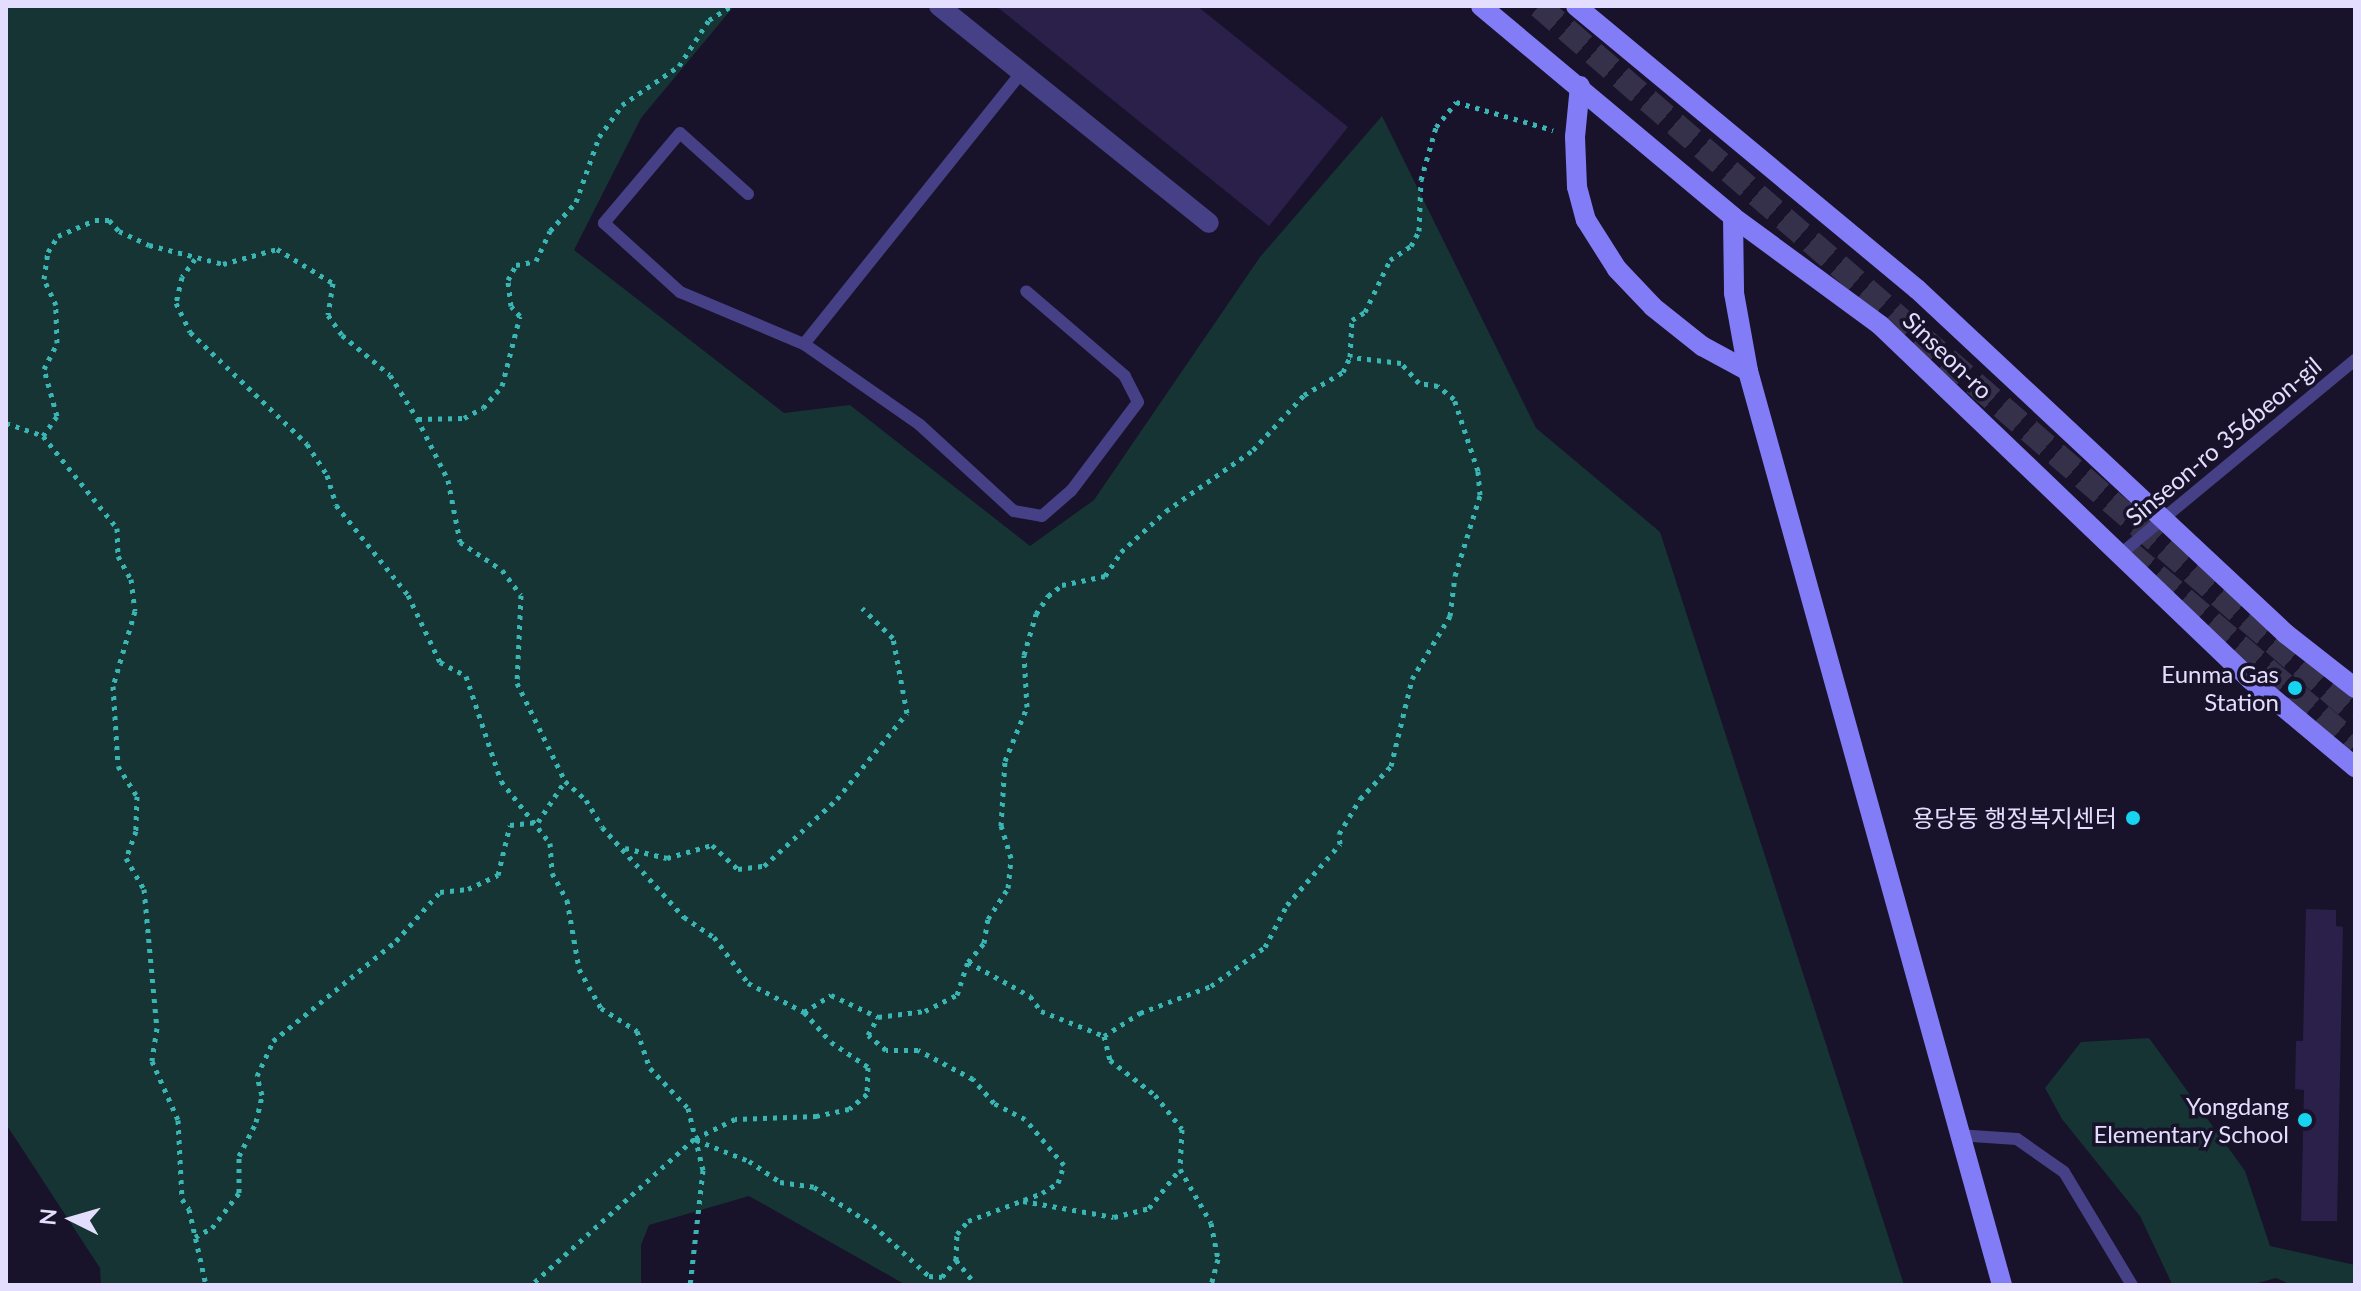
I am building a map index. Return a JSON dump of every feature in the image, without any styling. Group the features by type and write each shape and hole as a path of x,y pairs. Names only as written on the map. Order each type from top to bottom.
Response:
{"main road":[{"name":"Sinseon-ro","path":"1481,6 1733,217 1880,325 2251,680 2355,767"},
{"name":"Sinseon-ro","path":"1576,6 1917,289 2286,634 2355,688"},
{"path":"1580,86 1575,137 1577,187 1586,220 1617,269 1678,327 1748,371"},
{"path":"1733,217 1734,293 1748,371 1957,1135 2002,1285"}],"street":[{"path":"939,6 1209,223"}],"lane":[{"path":"804,344 1023,71"},
{"path":"748,194 680,133 604,223 680,292 804,344 920,425 1014,511 1042,516 1071,491 1138,402 1125,376 1026,291"},
{"name":"Sinseon-ro 356beon-gil","path":"2118,556 2355,360"},
{"path":"1957,1135 2017,1139 2064,1172 2132,1285"}],"path":[{"path":"417,418 464,418 483,408 502,386 520,316 511,306 508,280 516,265 536,261 557,221 576,202 599,137 622,105 679,66 709,20 731,6"},
{"path":"804,1012 831,995 878,1017 925,1011 957,995 968,962 984,943 988,919 1008,888 1011,858 1001,826 1001,794 1005,761 1027,707 1024,655 1036,614 1062,585 1105,576 1121,552 1166,511 1253,450 1304,395 1343,372 1350,357 1352,320 1365,312 1390,260 1411,246 1419,231 1421,180 1436,127 1456,102 1575,137"},
{"path":"43,436 57,416 44,369 57,343 56,305 44,279 48,252 58,236 95,220 109,220 119,231 195,259 223,264 277,249 333,283 328,315 361,354 390,375 417,418 448,480 460,542 502,570 521,595 517,683 565,781 684,917 714,937 748,983 804,1012 831,1042 868,1067 867,1094 849,1109 817,1116 735,1119 694,1139 531,1285"},
{"path":"195,259 182,277 176,303 190,332 307,444 327,475 336,505 408,595 440,662 466,676 501,781 517,808 538,822 550,843 552,873 567,900 579,969 601,1008 637,1031 650,1068 688,1108 703,1170 690,1285"},
{"path":"1104,1036 1140,1013 1211,986 1265,947 1287,905 1340,844 1339,834 1360,799 1391,766 1412,679 1450,616 1455,576 1480,495 1478,471 1454,399 1438,386 1419,383 1401,363 1350,357"},
{"path":"6,423 43,436 117,528 118,556 131,579 135,611 113,686 118,766 137,796 136,831 126,858 144,889 157,1028 152,1061 178,1120 182,1199 206,1285"},
{"path":"624,848 667,858 712,845 738,869 764,866 837,799 907,713 893,638 862,608"},
{"path":"538,822 565,781"},
{"path":"195,1237 212,1228 239,1193 239,1156 256,1122 262,1095 257,1076 273,1041 396,941 440,892 468,889 498,875 510,825 538,822"},
{"path":"968,962 1030,996 1041,1011 1104,1036"},
{"path":"694,1139 749,1161 780,1182 814,1187 873,1225 929,1276 942,1277 956,1260 957,1234 968,1221 1058,1183 1064,1165 1025,1119 994,1103 973,1079 918,1050 886,1050 868,1035 878,1017"},
{"path":"1104,1036 1110,1060 1155,1095 1182,1129 1180,1169 1211,1223 1218,1259 1211,1285"},
{"path":"1022,1200 1114,1217 1149,1208 1180,1169"},
{"path":"956,1260 976,1285"}],"green space":[{"path":"6,6 734,6 641,118 574,250 784,413 850,405 1030,546 1094,500 1260,257 1382,116 1536,428 1660,532 1904,1285 906,1285 749,1196 649,1225 641,1245 641,1285 101,1285 100,1268 6,1124"},
{"path":"2149,1038 2245,1171 2270,1246 2355,1265 2355,1285 2292,1285 2276,1278 2250,1285 2172,1284 2140,1216 2062,1119 2045,1088 2081,1042"}],"building":[{"path":"996,6 1197,6 1348,127 1269,226"},
{"path":"2306,909 2336,910 2336,926 2343,927 2337,1221 2301,1221 2304,1090 2295,1089 2296,1041 2303,1041"}],"tunnel":[{"path":"1539,6 2355,713"},
{"path":"2129,552 2355,745"}],"place":[{"name":"Eunma Gas Station","path":"2295,688"},
{"name":"용당동 행정복지센터","path":"2133,818"},
{"name":"Yongdang Elementary School","path":"2305,1120"}]}
